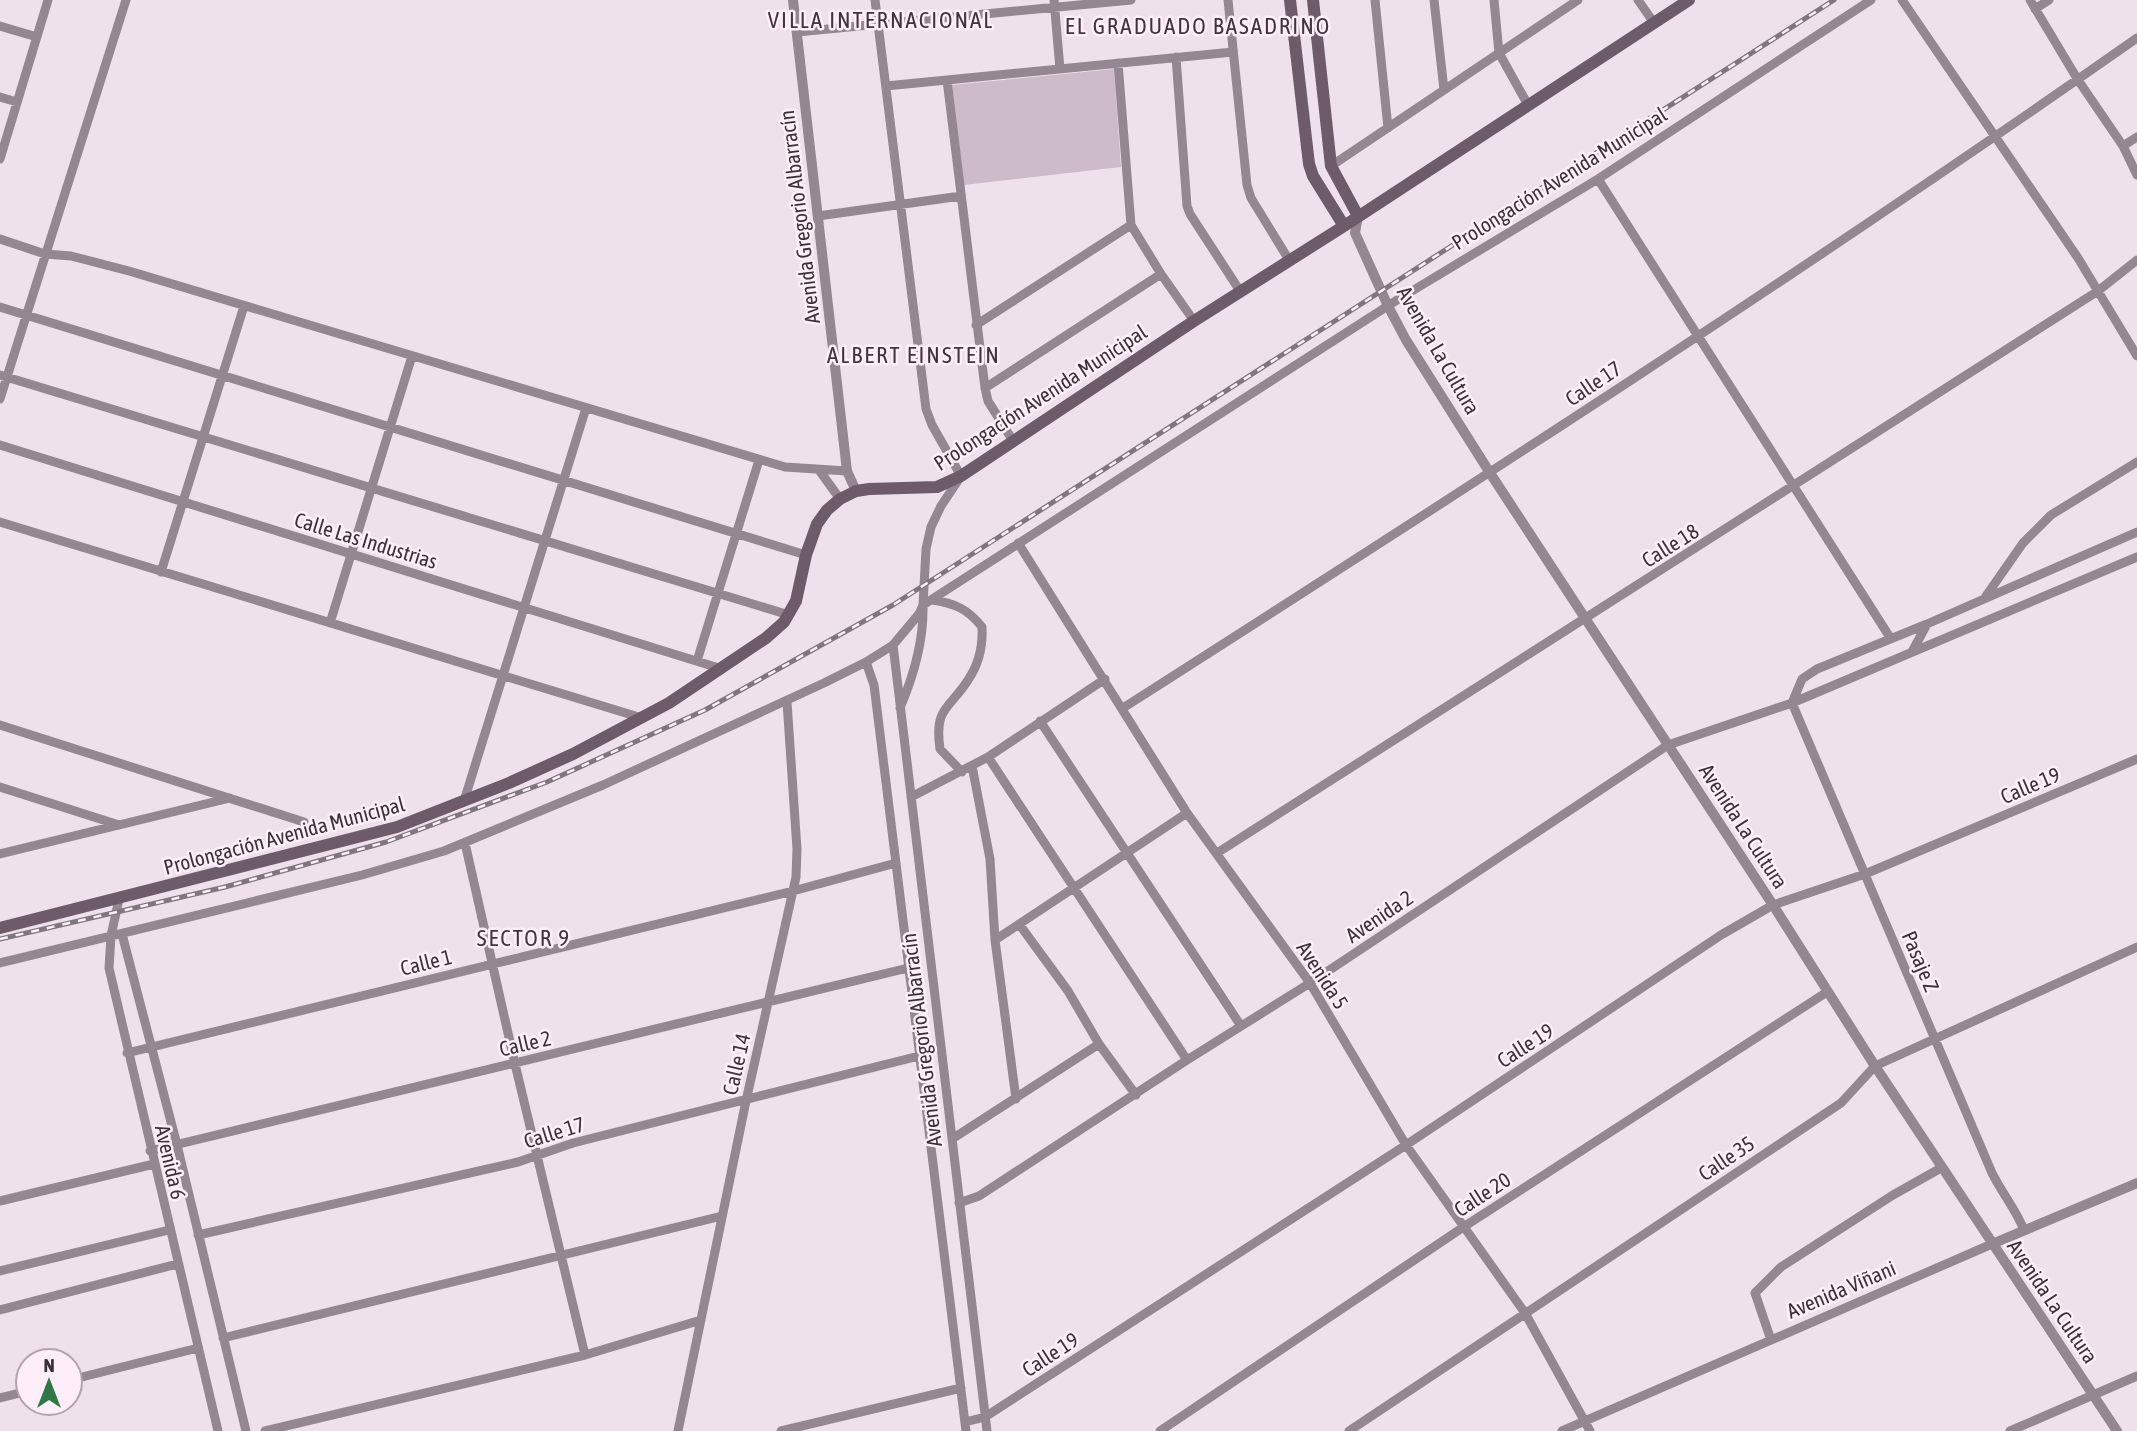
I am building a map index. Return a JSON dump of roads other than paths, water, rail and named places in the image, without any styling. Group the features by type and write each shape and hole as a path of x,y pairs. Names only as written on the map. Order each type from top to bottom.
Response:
{"main road":[{"name":"Avenida La Cultura","path":"1290,0 1309,164 1313,176 1349,230"},
{"path":"1312,0 1331,166 1358,216"},
{"name":"Prolongación Avenida Municipal","path":"0,928 397,827 573,754 642,718 722,669 784,622 798,592 806,555 822,517 840,499 856,491 869,489 937,487 961,476 1240,291 1289,260 1349,230 1358,216 1689,0"}],"street":[{"path":"0,159 48,0"},
{"path":"0,399 3,376 26,315 126,0"},
{"name":"Avenida Gregorio Albarracín","path":"793,0 847,471 856,491"},
{"path":"875,0 926,409 961,476 941,506 926,549 928,603 916,664 900,708"},
{"path":"797,32 1054,3 1131,0"},
{"path":"1228,0 1247,186 1251,198 1289,260"},
{"path":"1376,0 1388,128"},
{"path":"1434,0 1444,90"},
{"path":"1494,0 1499,53 1528,105"},
{"path":"1331,166 1577,0"},
{"path":"1638,0 1654,23"},
{"name":"Prolongación Avenida Municipal","path":"928,603 1388,306 1598,179 1871,0"},
{"path":"1902,0 2098,291 2137,356"},
{"path":"2030,0 2078,80 2123,146 2137,175"},
{"path":"2035,9 2049,0"},
{"path":"1054,3 1060,69"},
{"path":"0,26 37,37"},
{"name":"Calle 17","path":"1123,708 1490,473 1996,138 2137,38"},
{"path":"886,86 1233,52"},
{"path":"1176,57 1190,214 1240,291"},
{"path":"1118,63 1131,225 1194,321"},
{"path":"947,80 985,388 988,401 1013,441"},
{"path":"0,97 17,102"},
{"path":"2123,146 2137,137"},
{"path":"1598,179 1891,639"},
{"path":"818,216 961,196"},
{"path":"976,325 1131,225"},
{"name":"Avenida La Cultura","path":"1349,230 1406,340 1490,473 1773,905 1941,1168 2117,1431"},
{"path":"0,239 45,254 71,256 244,306 759,460 785,467 847,471"},
{"name":"Calle 18","path":"1217,853 2098,291 2137,260"},
{"path":"985,388 1161,274"},
{"path":"161,572 244,306"},
{"path":"0,307 806,555"},
{"path":"330,623 412,356"},
{"path":"3,376 789,615"},
{"path":"464,801 586,408"},
{"name":"Calle Las Industrias","path":"0,445 722,669"},
{"path":"697,661 759,460"},
{"path":"1985,598 2023,543 2051,516 2137,463"},
{"path":"818,470 840,499"},
{"path":"0,522 642,718"},
{"path":"1791,702 1802,679 1808,674 2137,532"},
{"name":"Avenida 5","path":"1018,543 1187,813 1310,983 1406,1145 1525,1313 1590,1431"},
{"name":"Avenida 2","path":"959,1203 979,1196 1310,983 1668,745 1791,702 2137,557"},
{"path":"0,963 362,875 465,843 603,785 787,702 866,662 893,645 928,603"},
{"path":"928,603 957,605 967,611 982,627 981,649 974,670 962,689 951,699 939,723 940,749 962,772"},
{"path":"1913,650 1927,624"},
{"name":"Avenida Gregorio Albarracín","path":"893,645 987,1431"},
{"name":"Avenida Gregorio Albarracín","path":"866,662 874,685 966,1427"},
{"path":"911,797 988,757 1105,679"},
{"name":"Calle 14","path":"678,1431 746,1101 793,891 797,856 787,702"},
{"name":"Pasaje Z","path":"1791,702 1992,1173 2024,1230"},
{"path":"1040,720 1241,1026"},
{"path":"0,725 304,822"},
{"path":"988,757 1187,1060"},
{"name":"Calle 19","path":"966,1427 1406,1145 1721,935 1773,905 1865,874 2137,759"},
{"path":"972,766 990,859 995,940 1016,1099"},
{"path":"0,788 120,825"},
{"path":"1,853 230,798"},
{"path":"995,940 1187,813"},
{"path":"465,843 585,1355"},
{"name":"Calle 1","path":"127,1053 793,891 896,863"},
{"name":"Avenida 6","path":"119,899 108,968 218,1431"},
{"path":"1019,924 1068,991 1099,1044 1136,1095"},
{"name":"Avenida 6","path":"122,934 177,1144 246,1431"},
{"name":"Calle 35","path":"1349,1431 1841,1103 1875,1066 2137,947"},
{"name":"Calle 2","path":"150,1151 908,968"},
{"name":"Calle 20","path":"1160,1431 1465,1227 1827,992"},
{"path":"952,1139 1099,1044"},
{"name":"Calle 17","path":"198,1235 518,1162 573,1143 919,1056"},
{"path":"0,1201 154,1164"},
{"path":"1771,1340 1755,1293 1781,1267 1893,1195 1941,1168"},
{"name":"Avenida Viñani","path":"1562,1431 2137,1183"},
{"path":"223,1338 722,1216"},
{"path":"0,1271 169,1230"},
{"path":"0,1310 177,1264"},
{"path":"265,1431 585,1355 701,1320"},
{"path":"84,1376 198,1348"},
{"path":"2010,1431 2137,1376"},
{"path":"781,1431 961,1388"}],"railway":[{"path":"0,939 225,887 386,842 547,782 705,710 893,605 1834,0"}],"district":[{"name":"VILLA INTERNACIONAL","path":"881,20"},
{"name":"EL GRADUADO BASADRINO","path":"1198,26"},
{"name":"ALBERT EINSTEIN","path":"914,355"},
{"name":"SECTOR 9","path":"524,938"}]}
